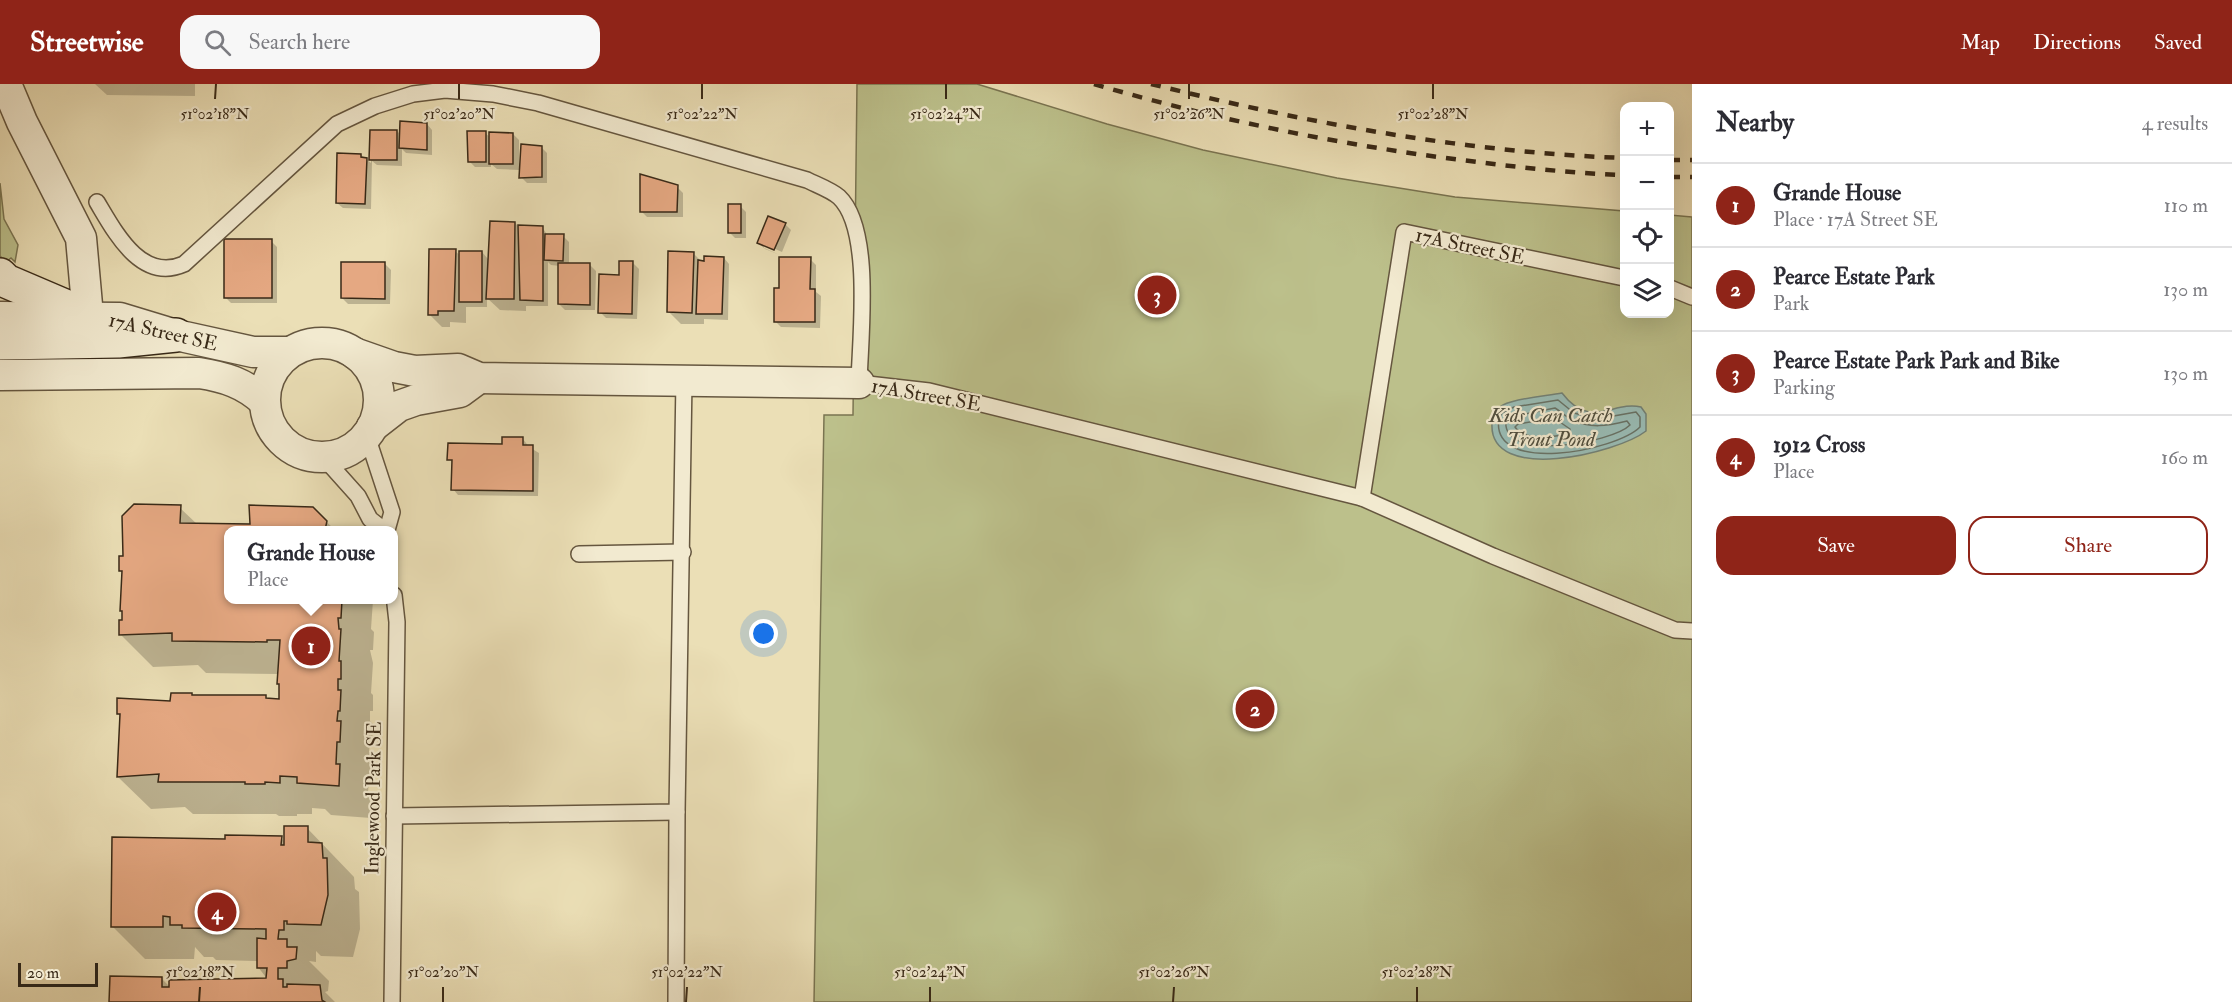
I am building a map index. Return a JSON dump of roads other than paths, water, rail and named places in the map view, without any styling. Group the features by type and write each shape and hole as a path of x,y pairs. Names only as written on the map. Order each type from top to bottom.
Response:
{"main road":[{"path":"0,275 6,282 88,316"},
{"path":"0,344 118,341 176,335"}],"street":[{"path":"6,84 22,122 81,238 88,316"},
{"name":"17A Street SE","path":"0,317 120,318 176,335 253,352 290,352"},
{"path":"370,432 380,400 378,387 373,374 354,353 330,343 302,346 281,359 268,378 264,401 272,430 282,442 308,457 324,458 340,455 355,448 399,406 460,392 479,378"},
{"name":"17A Street SE","path":"354,353 394,367 415,371 458,369 479,378 859,383"},
{"name":"17A Street SE","path":"0,375 199,373 224,377 248,387 264,401"}],"lane":[{"path":"97,202 122,244 140,260 174,268 184,264 337,124 375,106 413,94 445,90 493,94 538,104 807,180 839,197 852,216 862,256 859,383"},
{"name":"17A Street SE","path":"1362,498 1404,232 1620,277"},
{"path":"1674,290 1692,297"},
{"path":"676,1002 684,380"},
{"name":"17A Street SE","path":"859,383 929,391 1362,498 1493,556 1674,630 1692,632"},
{"path":"370,432 392,512 387,526"},
{"path":"324,458 358,496 370,519 379,526"},
{"path":"579,554 683,552"},
{"name":"Inglewood Park SE","path":"392,1002 397,622 394,604"},
{"path":"394,816 677,812"}],"water":[{"name":"Kids Can Catch Trout Pond","path":"1562,393 1573,404 1592,412 1621,407 1641,407 1646,414 1646,431 1610,448 1557,458 1532,459 1510,454 1496,442 1492,420 1495,412 1501,407 1515,401"}],"railway":[{"path":"1094,84 1221,117 1351,143 1508,166 1620,175"},
{"path":"1151,84 1268,111 1386,133 1505,149 1620,158"},
{"path":"1674,160 1692,160"},
{"path":"1674,177 1692,177"}],"place":[{"name":"Pearce Estate Park Park and Bike","path":"1157,295"},
{"name":"Grande House","path":"311,646"},
{"name":"Pearce Estate Park","path":"1255,709"},
{"name":"1912 Cross","path":"217,912"}]}
